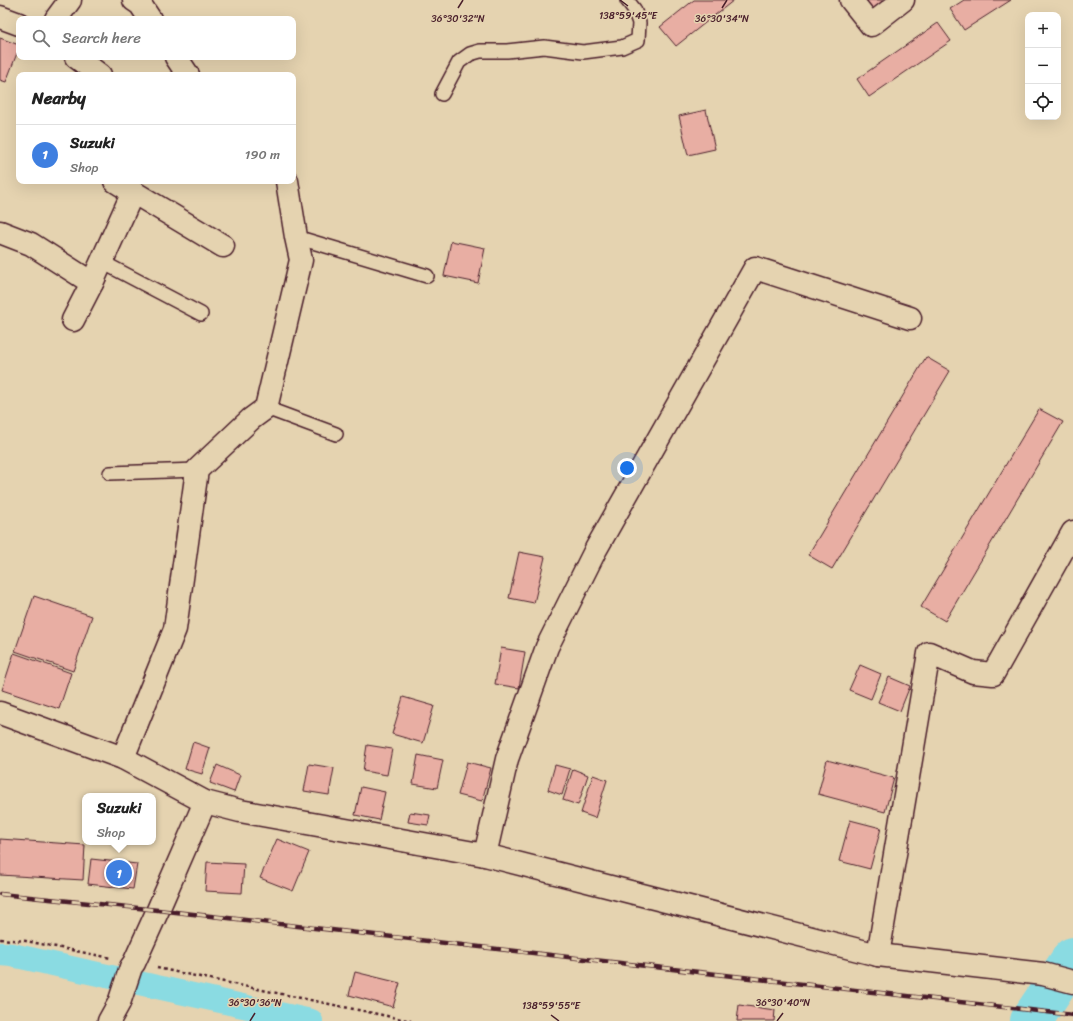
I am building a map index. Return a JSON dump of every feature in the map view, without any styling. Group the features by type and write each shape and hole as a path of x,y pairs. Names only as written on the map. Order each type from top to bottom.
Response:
{"street":[{"path":"58,16 70,0"},
{"path":"134,0 140,4 148,16"},
{"path":"851,0 871,25 903,0"},
{"path":"0,17 16,23"},
{"path":"80,60 96,72"},
{"path":"178,60 186,72"},
{"path":"120,184 223,246"},
{"path":"122,758 175,629 197,470 251,419 266,408 301,260 287,184"},
{"path":"73,320 102,262 133,192"},
{"path":"0,232 31,244 92,282"},
{"path":"485,855 507,759 547,647 596,549 755,268 910,318"},
{"path":"878,955 929,653 973,672 992,674 1073,532"},
{"path":"0,713 122,758 205,802 240,811 485,855 878,955 1043,974 1073,982"},
{"path":"114,1012 132,965 158,910 205,802"}],"lane":[{"path":"442,94 459,62 470,54 480,51 507,51 544,47 583,52 622,47 638,40 639,23 634,9 627,0"},
{"path":"296,237 427,276"},
{"path":"102,262 201,314"},
{"path":"266,408 336,434"},
{"path":"110,473 197,470"}],"path":[{"path":"0,939 26,941 132,965 411,1021"}],"building":[{"path":"694,0 734,0 676,46 660,27"},
{"path":"862,0 887,0 871,12"},
{"path":"964,0 1011,0 964,30 950,9"},
{"path":"938,23 951,41 869,97 857,79"},
{"path":"0,38 16,44 16,56 6,82 0,80"},
{"path":"706,110 715,149 688,155 679,116"},
{"path":"451,241 485,248 478,283 444,276"},
{"path":"926,357 950,371 832,569 808,555"},
{"path":"1039,409 1063,422 945,621 921,607"},
{"path":"519,552 545,557 534,603 509,598"},
{"path":"34,596 92,616 73,671 15,651"},
{"path":"501,648 525,652 519,688 495,684"},
{"path":"14,653 71,673 59,709 2,690"},
{"path":"860,665 881,674 871,699 849,690"},
{"path":"889,677 910,686 900,711 878,702"},
{"path":"403,697 434,706 423,743 392,734"},
{"path":"193,742 210,748 202,774 185,769"},
{"path":"367,745 392,749 387,775 363,771"},
{"path":"418,755 443,760 437,788 413,784"},
{"path":"827,760 894,778 885,812 818,794"},
{"path":"467,762 491,768 482,801 458,795"},
{"path":"309,764 334,768 329,795 304,791"},
{"path":"217,765 240,775 234,792 210,783"},
{"path":"555,765 570,769 562,795 548,790"},
{"path":"573,769 588,775 578,805 563,800"},
{"path":"593,775 607,780 595,818 581,813"},
{"path":"361,787 385,792 379,820 355,815"},
{"path":"410,812 430,815 428,825 408,822"},
{"path":"850,820 881,828 870,869 839,861"},
{"path":"0,839 85,845 83,880 0,875"},
{"path":"277,839 309,852 293,891 260,878"},
{"path":"91,859 137,864 133,889 88,884"},
{"path":"207,862 244,864 242,893 205,891"},
{"path":"355,972 400,983 393,1007 349,995"},
{"path":"739,1005 775,1010 774,1021 737,1021"}],"waterway":[{"path":"0,954 12,955 311,1021"},
{"path":"1031,1021 1073,958"}],"railway":[{"path":"0,894 158,910 1073,1015"}],"place":[{"name":"Suzuki","path":"119,873"}]}
